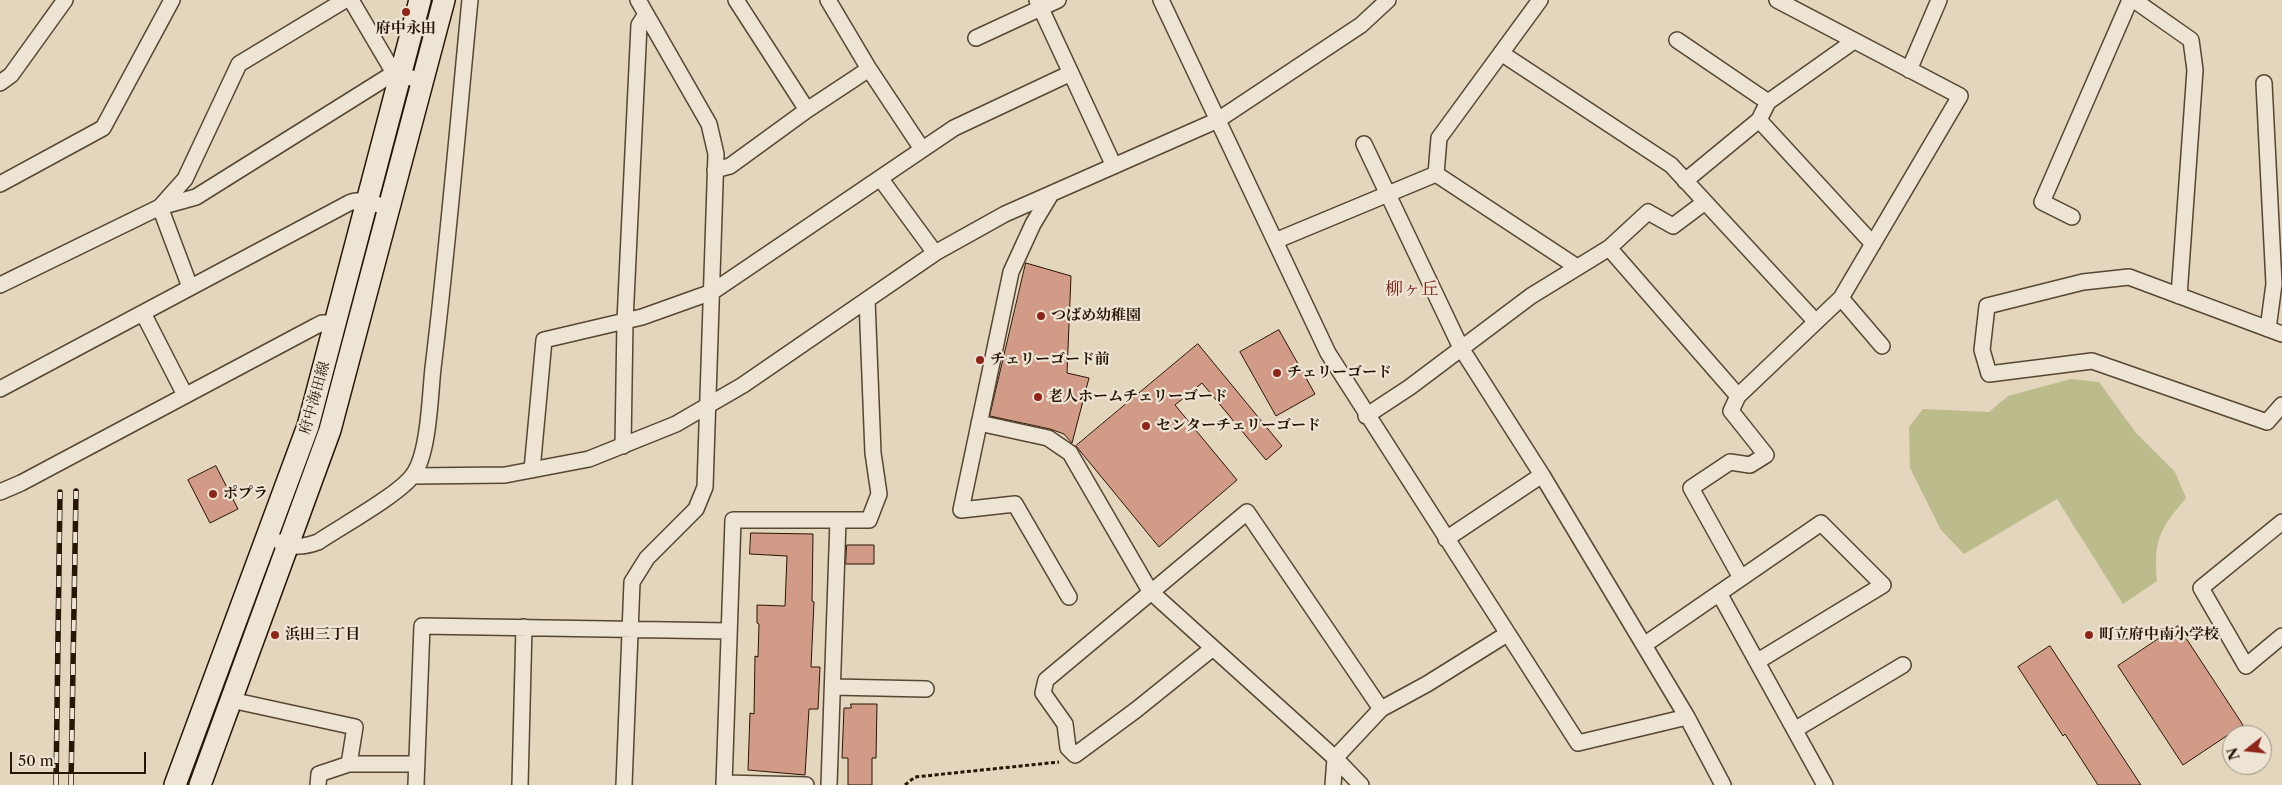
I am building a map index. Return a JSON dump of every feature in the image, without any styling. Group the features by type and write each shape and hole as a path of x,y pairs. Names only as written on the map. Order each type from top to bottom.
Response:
{"main road":[{"name":"府中海田線","path":"175,785 308,426 367,201 397,74 420,0"},
{"name":"府中海田線","path":"200,785 330,430 444,0"}],"street":[{"path":"0,83 11,76 65,0"},
{"path":"0,184 103,128 172,0"},
{"path":"160,207 185,179 239,64 345,0"},
{"path":"351,0 397,74 422,81"},
{"path":"267,537 287,546 305,547 318,542 392,494 413,476 421,455 442,298 470,0"},
{"path":"624,785 628,628 632,582 647,558 696,509 705,487 716,154 710,124 638,0"},
{"path":"736,0 807,110"},
{"path":"828,0 869,69 922,149"},
{"path":"976,38 1039,4 1058,0"},
{"path":"1162,0 1328,353 1366,416 1578,743 1687,716"},
{"path":"413,476 505,475 589,460 676,424 743,386 935,252 1005,214 1218,120 1361,25 1388,0"},
{"path":"1436,174 1439,138 1540,0"},
{"path":"1741,578 1691,488 1730,462 1750,465 1766,454 1732,411 1738,396 1841,298 1960,96 1777,0"},
{"path":"1909,70 1939,0"},
{"path":"2072,217 2042,202 2130,0"},
{"path":"2134,0 2191,40 2196,70 2179,296"},
{"path":"1039,4 1114,166"},
{"path":"622,446 625,321 639,25 646,14"},
{"path":"1678,40 1768,102"},
{"path":"1685,181 1760,120 1768,102 1854,41"},
{"path":"1501,53 1671,165 1816,322"},
{"path":"715,170 730,166 807,110 869,69"},
{"path":"532,470 544,340 625,321 712,292 954,128 1071,73"},
{"path":"0,285 160,207 196,197 397,74"},
{"path":"2264,83 2275,331 2129,277 2083,282 1987,306 1982,350 1989,374 2092,361 2267,422 2282,405"},
{"path":"1760,120 1873,244"},
{"path":"1364,144 1461,348 1542,475 1687,716 1723,785"},
{"path":"1275,241 1386,193 1436,174"},
{"path":"1436,174 1577,268"},
{"path":"880,178 935,252"},
{"path":"1051,194 1033,224 1011,272 961,510 1016,504 1069,597"},
{"path":"0,389 348,203 355,200 367,201 388,208"},
{"path":"1366,416 1531,296 1609,248 1648,212 1673,226 1705,202"},
{"path":"160,207 190,287"},
{"path":"1609,248 1738,396"},
{"path":"1841,298 1882,346"},
{"path":"806,785 724,784 734,520 869,520 879,494 873,453 867,300"},
{"path":"143,313 185,395"},
{"path":"0,492 21,483 316,326 322,323 335,323"},
{"path":"979,423 1048,438 1070,453 1150,591 1335,758 1361,785"},
{"path":"1446,539 1542,475"},
{"path":"1213,648 1136,710 1074,755 1068,748 1065,724 1043,692 1046,680 1150,591 1248,512 1381,708"},
{"path":"829,785 838,520"},
{"path":"2282,522 2201,588 2246,666 2282,636"},
{"path":"1644,645 1821,523 1883,585 1758,661"},
{"path":"1719,593 1796,729 1825,785"},
{"path":"416,785 422,626 524,626 729,631"},
{"path":"520,785 524,626"},
{"path":"1333,785 1335,758 1381,708 1427,684 1507,634"},
{"path":"1796,729 1903,665"},
{"path":"833,687 926,689"},
{"path":"230,700 355,727 349,764"},
{"path":"318,785 319,774 349,764 417,764"}],"path":[{"path":"905,785 915,777 1067,761 1074,755"}],"green space":[{"path":"2071,379 2099,382 2136,433 2175,472 2186,498 2170,518 2160,536 2156,555 2157,581 2123,604 2057,499 1964,554 1941,530 1910,468 1909,427 1923,409 1989,412 2008,396"}],"building":[{"path":"1026,263 1071,276 1067,373 1089,378 1072,443 1064,434 1050,429 990,416"},
{"name":"チェリーゴード","path":"1279,330 1315,394 1276,416 1240,352"},
{"name":"センターチェリーゴード","path":"1198,344 1282,446 1266,460 1202,383 1175,405 1237,480 1159,547 1076,446"},
{"path":"216,466 238,509 210,523 188,480"},
{"path":"751,533 813,534 812,601 814,602 811,667 820,667 818,709 809,709 805,775 748,770 750,713 754,714 755,656 758,657 759,624 757,623 757,605 785,606 787,556 750,554"},
{"path":"847,545 874,545 874,564 846,564"},
{"path":"2178,626 2243,725 2222,725 2222,739 2183,765 2118,666"},
{"path":"2050,646 2141,785 2098,785 2065,734 2063,736 2018,667"},
{"path":"851,704 877,704 876,758 872,758 872,785 848,785 848,758 842,758 844,708 851,708"}],"railway":[{"path":"71,785 76,491"},
{"path":"56,785 60,492"}],"place":[{"name":"府中永田","path":"406,12"},
{"name":"つばめ幼稚園","path":"1041,316"},
{"name":"チェリーゴード前","path":"980,360"},
{"name":"チェリーゴード","path":"1277,373"},
{"name":"老人ホームチェリーゴード","path":"1038,397"},
{"name":"センターチェリーゴード","path":"1146,426"},
{"name":"ポプラ","path":"213,494"},
{"name":"浜田三丁目","path":"275,635"},
{"name":"町立府中南小学校","path":"2089,635"}],"district":[{"name":"柳ヶ丘","path":"1412,290"}]}
